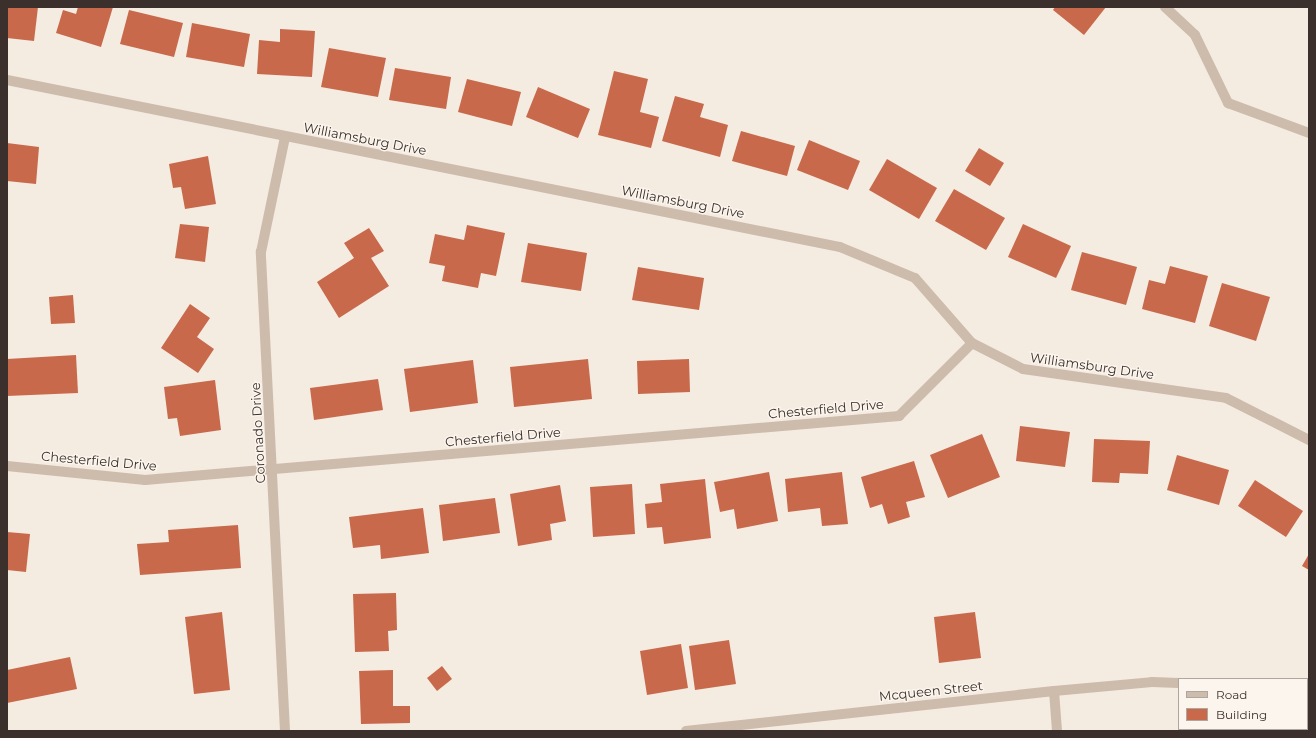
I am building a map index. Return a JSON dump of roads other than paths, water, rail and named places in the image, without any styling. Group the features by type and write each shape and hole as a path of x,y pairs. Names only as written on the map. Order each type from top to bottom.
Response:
{"street":[{"path":"1165,7 1194,35 1228,103 1309,133"},
{"name":"Williamsburg Drive","path":"7,80 285,137 840,247 915,278 972,343 1023,369 1226,398 1309,440"},
{"name":"Coronado Drive","path":"285,137 261,252 285,731"},
{"name":"Chesterfield Drive","path":"7,466 145,480 899,416 972,343"},
{"name":"Mcqueen Street","path":"686,731 1054,691 1152,682 1178,683"},
{"path":"1054,691 1058,731"}]}
